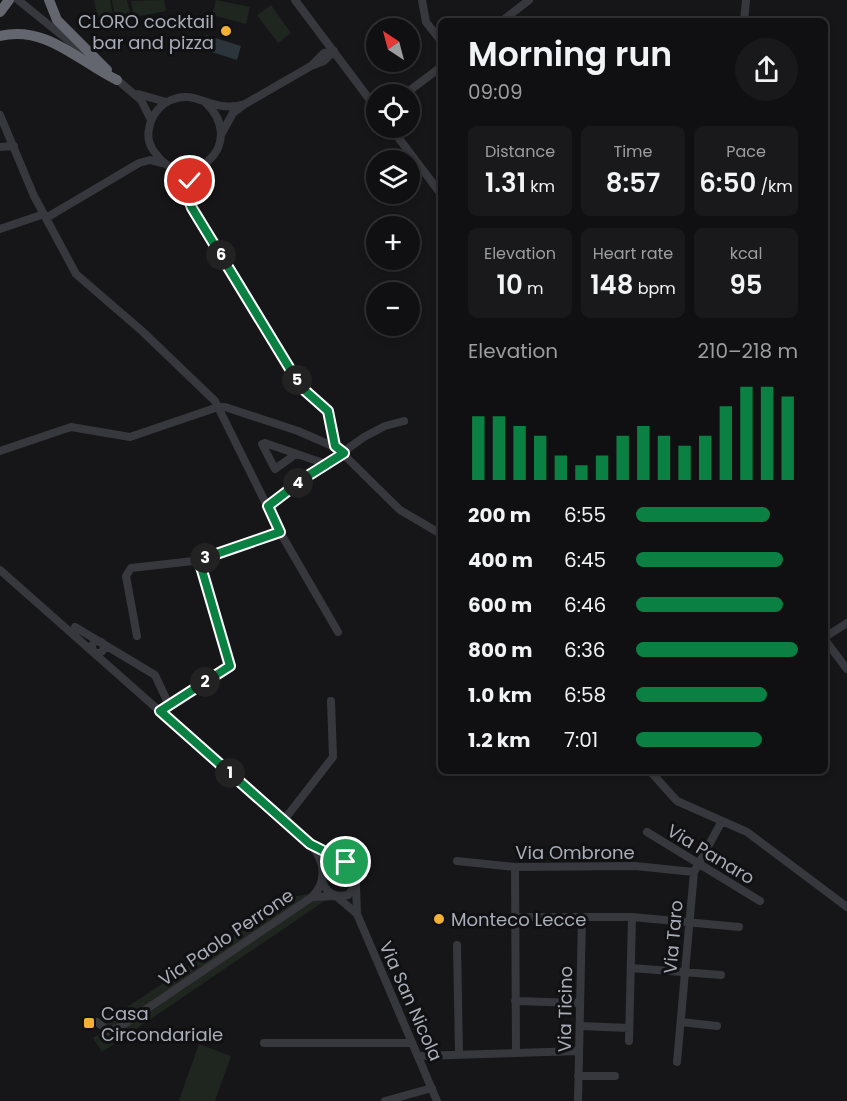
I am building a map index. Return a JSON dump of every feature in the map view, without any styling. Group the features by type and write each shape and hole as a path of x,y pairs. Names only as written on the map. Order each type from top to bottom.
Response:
{"highway":[{"path":"0,12 9,0"},
{"path":"49,0 57,20 113,76"},
{"path":"0,36 24,33 46,38 113,76"}],"street":[{"path":"18,0 113,76 146,98 166,102 185,97 231,108 244,104"},
{"path":"295,0 366,95"},
{"path":"422,0 426,22 438,37"},
{"path":"506,18 529,0"},
{"path":"744,18 746,0"},
{"path":"319,32 322,58"},
{"path":"189,193 192,177 220,145 222,135 233,113 244,104 334,51"},
{"path":"322,58 347,69"},
{"path":"418,84 438,69"},
{"path":"134,92 141,100 151,120 146,153 134,165"},
{"path":"151,120 166,102"},
{"path":"205,102 220,122 222,135"},
{"path":"0,115 45,216 81,279 142,331 215,401 280,532 338,632"},
{"path":"398,138 438,191"},
{"path":"149,139 152,150 187,184 190,205 238,279 301,387 328,411 335,446"},
{"path":"0,147 14,146"},
{"path":"0,229 45,216 134,165 150,160 186,170 207,162"},
{"path":"0,451 71,426 105,435 135,436 225,407 276,423 335,446 400,510 438,532"},
{"path":"268,506 370,433 404,421"},
{"path":"296,454 326,464"},
{"path":"137,636 126,578 129,570 138,566 199,560 280,532"},
{"path":"160,711 230,666 199,560"},
{"name":"Via San Nicola","path":"0,571 310,844 319,857 327,890 357,914"},
{"path":"828,636 847,623"},
{"path":"75,627 155,675 169,705"},
{"path":"94,652 101,652 104,649 101,642"},
{"path":"828,642 847,669"},
{"path":"284,820 333,757 331,701"},
{"path":"653,774 677,801 747,832 847,907"},
{"name":"Via Taro","path":"677,1062 696,867 722,821"},
{"name":"Via Panaro","path":"647,832 696,867 760,901"},
{"name":"Via San Nicola","path":"310,844 346,862 356,872 357,914 437,1101"},
{"name":"Via Ombrone","path":"457,861 515,867 696,867"},
{"path":"323,875 333,862 346,862"},
{"path":"515,867 516,1052"},
{"name":"Via Paolo Perrone","path":"96,1022 108,1031 120,1027 312,897 323,875"},
{"path":"336,896 348,895 356,885"},
{"name":"Via Paolo Perrone","path":"312,897 336,896"},
{"path":"515,917 632,917 739,927"},
{"path":"629,1041 632,917"},
{"name":"Via Ticino","path":"578,1101 582,918"},
{"path":"457,945 459,1053"},
{"path":"631,968 721,975"},
{"path":"515,1001 580,1003"},
{"path":"681,1022 717,1026"},
{"path":"580,1026 629,1028"},
{"path":"264,1043 412,1043"},
{"path":"418,1056 579,1051"},
{"path":"578,1076 615,1076"},
{"path":"385,1101 432,1088"}],"shaded area":[{"path":"94,0 110,0 113,17 98,19"},
{"path":"112,0 127,0 130,13 115,16"},
{"path":"164,0 166,11 134,17 131,1"},
{"path":"216,0 250,7 246,24 212,15"},
{"path":"271,5 291,33 278,43 257,15"},
{"path":"206,35 241,46 237,60 202,49"},
{"path":"312,893 115,1026 109,1028 102,1024 292,897"},
{"path":"329,898 102,1052 93,1038 102,1032 110,1034 119,1030 313,899"},
{"path":"199,1044 231,1056 215,1101 181,1101 179,1100"}],"place":[{"name":"CLORO cocktail bar and pizza","path":"226,31"},
{"name":"Monteco Lecce","path":"439,919"},
{"name":"Casa Circondariale","path":"89,1023"}],"route":[{"path":"190,181 189,200 194,213 238,279 301,387 328,411 335,446 344,453 316,470 268,506 280,532 199,560 230,666 160,711 310,844 346,862"}]}
